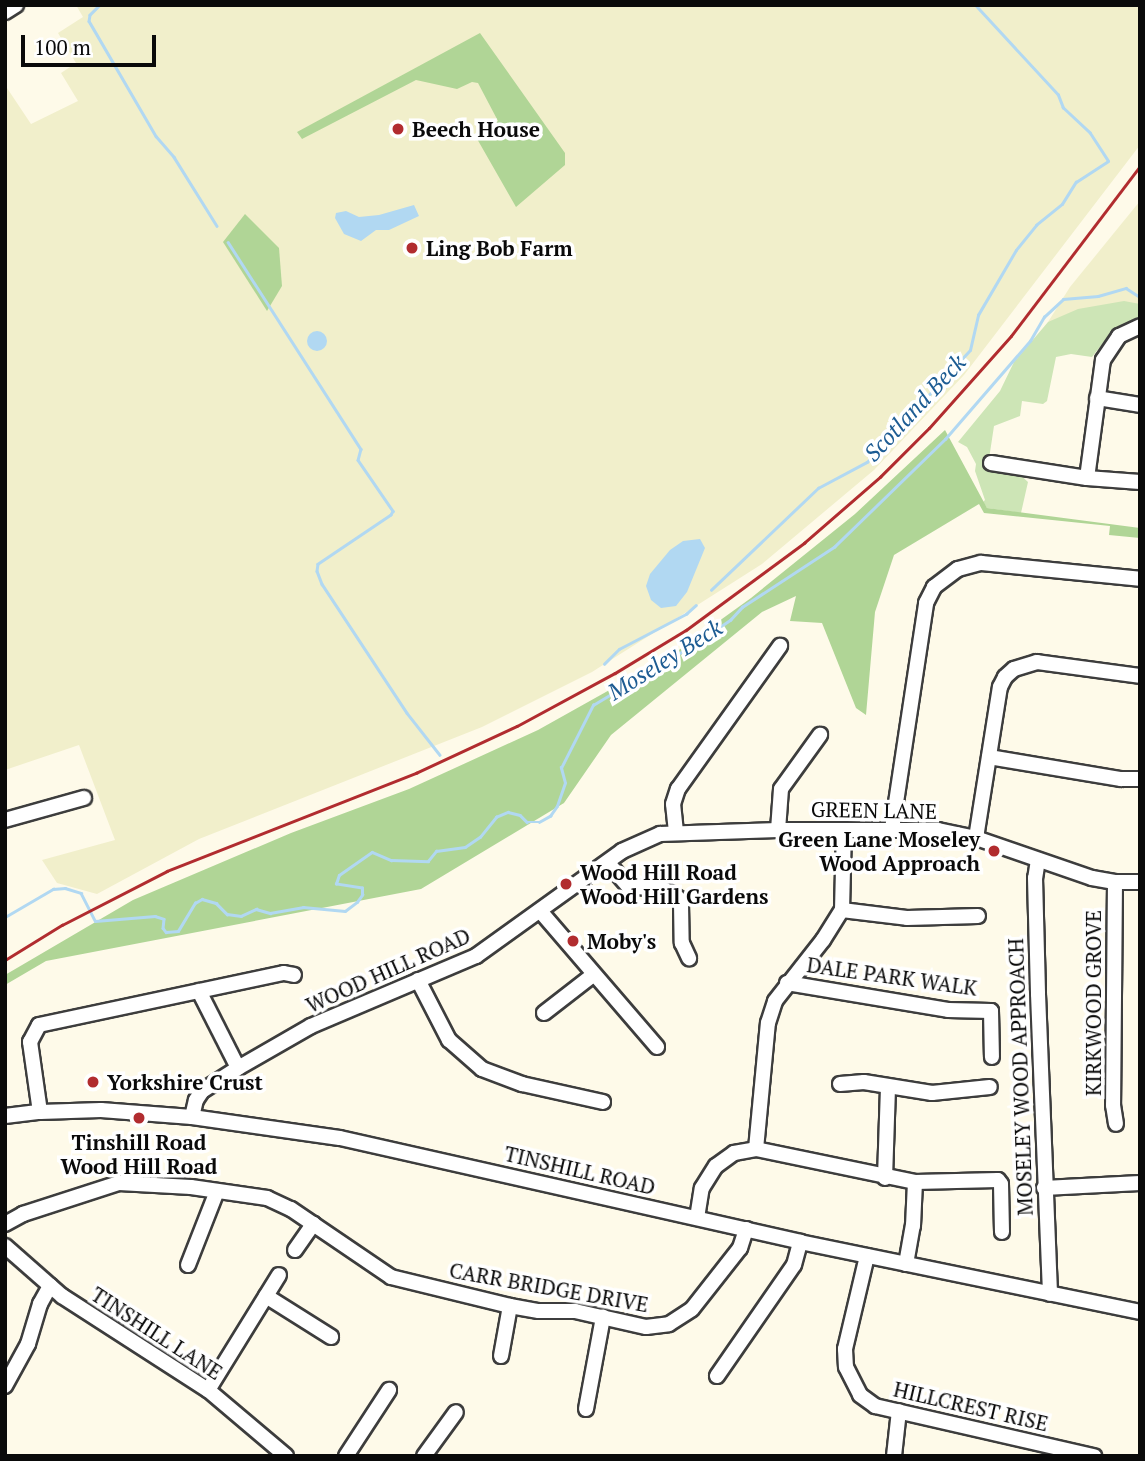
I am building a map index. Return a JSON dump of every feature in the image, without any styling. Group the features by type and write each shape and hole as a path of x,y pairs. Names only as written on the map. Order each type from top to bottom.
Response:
{"street":[{"path":"5,12 16,5"},
{"path":"1087,478 1097,398 1107,351 1119,336 1140,326"},
{"path":"1097,398 1140,405"},
{"path":"990,463 1087,478 1140,482"},
{"path":"892,829 926,603 934,587 958,569 981,563 1140,579"},
{"path":"676,832 673,804 678,789 779,646"},
{"path":"976,838 1000,687 1014,669 1037,662 1140,676"},
{"path":"778,830 780,795 784,783 820,735"},
{"path":"989,757 1121,779 1140,779"},
{"path":"5,820 84,797"},
{"path":"756,1149 768,1023 775,1001 787,982 823,940 842,910 844,830"},
{"name":"GREEN LANE","path":"608,863 643,840 676,832 938,830 976,838 1038,860 1115,882 1140,882"},
{"name":"MOSELEY WOOD APPROACH","path":"1038,860 1035,891 1050,1294"},
{"path":"608,863 628,887 665,890 678,898 681,904 682,943 689,958"},
{"name":"WOOD HILL ROAD","path":"192,1117 196,1100 202,1091 238,1068 311,1026 476,956 608,863"},
{"name":"KIRKWOOD GROVE","path":"1115,882 1113,1105 1116,1124"},
{"path":"842,910 906,918 978,916"},
{"path":"541,912 657,1047"},
{"path":"40,1112 30,1042 39,1025 284,973 295,975"},
{"path":"544,1013 593,975"},
{"path":"418,980 444,1033 482,1069 522,1084 603,1102"},
{"name":"DALE PARK WALK","path":"787,982 948,1010 991,1011 992,1057"},
{"path":"199,991 238,1068"},
{"path":"840,1084 864,1082 943,1093 990,1087"},
{"path":"885,1178 888,1087"},
{"name":"TINSHILL ROAD","path":"5,1116 101,1110 192,1117 341,1138 800,1242 1140,1312"},
{"path":"697,1218 702,1188 716,1166 734,1153 756,1149 885,1178 915,1182 998,1180 1001,1184 1002,1232"},
{"path":"906,1264 913,1226 915,1182"},
{"name":"CARR BRIDGE DRIVE","path":"5,1224 23,1214 119,1183 217,1191 279,1202 391,1277 510,1306 539,1311 575,1311 646,1327 659,1327 678,1320 692,1309 734,1256 743,1241 746,1229"},
{"path":"1044,1188 1140,1183"},
{"path":"188,1265 217,1191"},
{"path":"295,1250 313,1224"},
{"path":"717,1376 794,1265 800,1242"},
{"name":"TINSHILL LANE","path":"6,1250 50,1286 208,1390 286,1456"},
{"name":"HILLCREST RISE","path":"867,1256 845,1349 846,1367 860,1395 875,1406 1094,1456"},
{"path":"208,1390 279,1275"},
{"path":"5,1386 28,1345 40,1304 50,1286"},
{"path":"266,1296 314,1331 331,1338"},
{"path":"501,1356 510,1306"},
{"path":"586,1409 603,1318"},
{"path":"346,1456 389,1390"},
{"path":"894,1456 899,1411"},
{"path":"424,1456 456,1412"}],"shaded area":[{"path":"76,5 1140,5 1140,145 964,375 874,470 762,564 592,672 482,727 199,839 97,894 57,883 42,860 115,840 79,745 5,770 5,85 31,124 78,101 61,73 76,63 58,33 83,17"},
{"path":"1140,201 1140,304 1048,322 1070,287"}],"green space":[{"path":"480,33 565,153 565,165 516,207 476,137 498,121 478,83 472,82 457,89 416,80 302,139 297,132"},
{"path":"245,214 279,248 282,286 267,311 223,242"},
{"path":"1124,301 1140,304 1140,320 1114,329 1092,357 1071,354 1056,357 1047,401 1043,404 1022,401 1020,416 994,426 989,459 1018,473 1028,482 1021,513 987,508 975,471 976,464 967,447 958,442 1000,391 1014,362 1048,322 1078,309"},
{"path":"945,430 987,508 1140,528 1140,538 1109,535 1110,526 984,513 979,504 894,555 875,612 866,715 856,708 822,623 790,621 796,596 762,612 611,735 564,803 421,889 46,961 5,985 5,975 133,900 291,833 409,789 538,730 672,655 751,598 855,514"}],"water":[{"path":"414,205 419,216 389,230 376,230 361,241 344,234 335,218 336,213 346,211 359,217 379,215"},
{"path":"317,331 324,334 327,341 324,348 317,351 310,348 307,341 310,334"},
{"path":"700,539 705,548 687,592 676,606 661,608 651,600 646,586 650,574 670,550 683,541"}],"waterway":[{"path":"100,5 90,15 89,21 156,136 174,157 217,226"},
{"name":"Scotland Beck","path":"711,590 818,488 867,462 970,350 978,315 1016,250 1036,225 1062,204 1076,182 1108,161 1090,133 1063,108 1058,95 975,5"},
{"path":"228,242 361,449 358,460 393,511 391,515 318,564 317,571 322,584 407,713 440,755"},
{"name":"Moseley Beck","path":"5,917 53,889 65,888 81,893 95,921 155,916 164,919 163,928 166,932 178,931 195,903 202,899 216,903 227,914 241,916 256,909 270,913 303,907 345,911 357,902 362,895 362,888 336,884 339,875 372,852 391,860 428,861 436,851 465,847 480,837 496,817 508,812 520,815 527,822 539,822 550,816 557,806 565,783 561,768 593,705 693,645 730,620 742,607 834,547 945,439 1030,341 1044,317 1063,299 1098,296 1126,288 1140,297"},
{"name":"Scotland Beck","path":"604,664 619,649 686,614 696,605"}],"railway":[{"path":"5,960 62,925 167,871 416,773 517,726 615,673 686,630 804,543 880,477 929,428 1011,336 1140,166"}],"place":[{"name":"Beech House","path":"398,129"},
{"name":"Ling Bob Farm","path":"412,248"},
{"name":"Green Lane Moseley Wood Approach","path":"994,851"},
{"name":"Wood Hill Road Wood Hill Gardens","path":"566,884"},
{"name":"Moby's","path":"573,941"},
{"name":"Yorkshire Crust","path":"93,1082"},
{"name":"Tinshill Road Wood Hill Road","path":"139,1118"}]}
